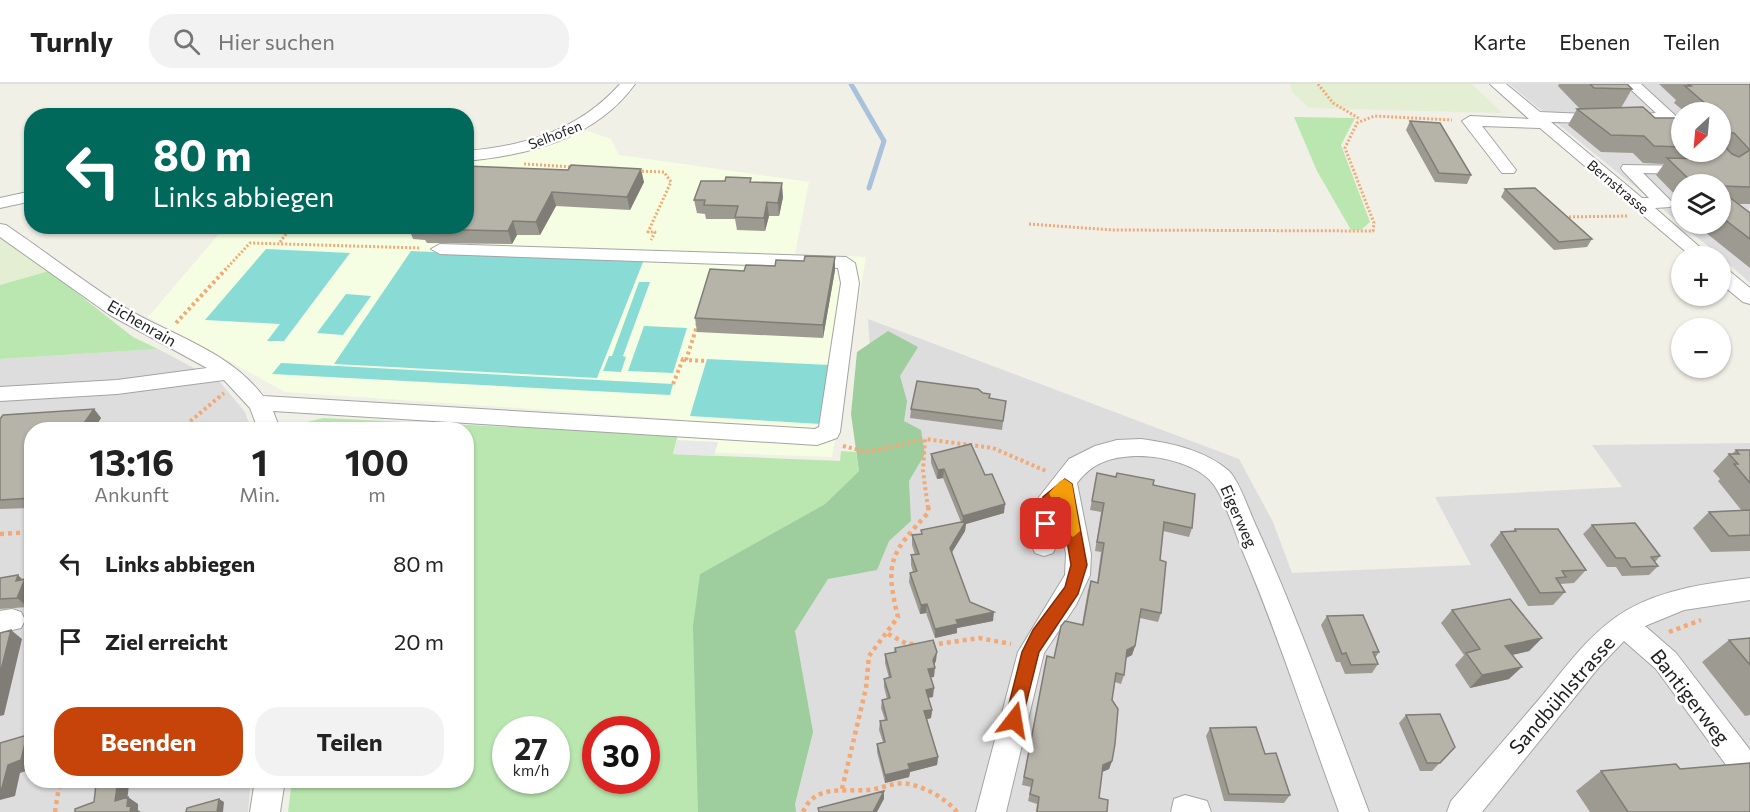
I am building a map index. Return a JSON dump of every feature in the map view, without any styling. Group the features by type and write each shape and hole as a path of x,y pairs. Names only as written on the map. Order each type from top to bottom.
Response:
{"street":[{"name":"Selhofen","path":"474,155 522,148 556,138 592,120 617,99 628,84"},
{"name":"Bernstrasse","path":"1497,84 1689,246"},
{"path":"1632,84 1671,118"},
{"path":"1470,121 1540,121 1625,115 1671,121"},
{"path":"1470,121 1508,170"},
{"path":"1638,204 1664,203 1629,168 1700,169"},
{"path":"0,204 24,198"},
{"name":"Eichenrain","path":"0,229 116,310 233,376 258,403 266,422"},
{"path":"258,403 817,437 829,432 850,283 846,263 643,258 440,249"},
{"path":"1731,282 1750,298"},
{"path":"0,394 117,387 233,376"},
{"name":"Eigerweg","path":"1044,546 1048,501 1065,483 1076,466 1090,456 1116,450 1141,448 1164,450 1187,456 1214,469 1223,479 1264,572 1354,812"},
{"path":"992,812 1030,652 1038,635 1072,589 1079,565 1065,483"},
{"name":"Sandbühlstrasse","path":"1462,812 1593,655 1635,633 1649,612 1724,592 1750,590"},
{"name":"Bantigerweg","path":"1635,633 1666,661 1745,760"},
{"path":"265,812 269,788"}],"path":[{"path":"1318,84 1333,103 1360,119 1374,116 1470,121"},
{"path":"1029,224 1125,231 1360,233 1373,231 1374,223 1345,148 1360,119"},
{"path":"522,148 517,159 522,164 575,167"},
{"path":"633,170 664,172 671,182 648,232 655,232 643,258"},
{"path":"1557,217 1652,215"},
{"path":"280,243 286,234"},
{"path":"163,336 250,243 440,249"},
{"path":"686,360 700,315"},
{"path":"673,384 682,359 706,361"},
{"path":"188,422 233,376"},
{"path":"829,432 842,446 867,452 925,439 993,448 1030,462 1065,483"},
{"path":"842,789 866,688 869,656 888,634 898,617 888,568 895,548 929,512 923,471 925,439"},
{"path":"0,534 24,532"},
{"path":"1635,633 1712,616"},
{"path":"888,634 908,644 936,645 975,636 998,638 1030,652"},
{"path":"803,812 810,799 817,795 842,789 868,790 904,783 927,790 957,812"},
{"path":"56,812 59,788"}],"shaded area":[{"path":"1290,84 1472,84 1502,113 1309,108 1292,92"},
{"path":"1509,84 1750,84 1750,283 1731,266 1731,246 1708,246 1693,234 1731,234 1731,174 1671,174 1671,216"},
{"path":"588,131 611,139 619,155 809,182 795,254 866,257 832,457 669,451 677,419 285,392 148,317 219,234 474,234 474,158 508,154"},
{"path":"0,235 49,271 0,285"},
{"path":"266,249 350,253 284,341 267,341 280,324 205,320"},
{"path":"411,251 643,262 597,378 334,364"},
{"path":"639,282 650,282 623,356 626,357 621,372 603,371 609,356 612,356"},
{"path":"346,294 371,296 343,335 317,333"},
{"path":"868,319 1239,459 1273,522 1292,573 1471,565 1435,497 1622,487 1592,445 1750,443 1750,812 746,812 745,605 878,474"},
{"path":"644,326 687,328 673,373 628,371"},
{"path":"158,349 220,382 245,412 249,422 24,422 24,788 250,788 248,812 0,812 0,359"},
{"path":"707,359 830,365 821,424 690,416"},
{"path":"281,363 673,384 670,395 272,374"},
{"path":"677,440 718,442 714,456 673,454"}],"green space":[{"path":"1294,117 1355,118 1341,145 1370,222 1361,230 1351,230 1317,171"},
{"path":"49,271 133,337 158,349 0,359 0,285"},
{"path":"888,331 918,347 900,376 907,401 904,421 921,430 925,454 909,481 911,521 889,541 877,570 828,579 795,631 813,732 795,804 796,812 698,812 693,626 700,574 825,504 859,471 851,414 857,352"},
{"path":"323,418 407,422 308,422"},
{"path":"474,425 678,435 673,454 840,461 841,451 856,452 859,471 825,504 700,574 698,812 288,812 291,788 474,788"}],"building":[{"path":"1590,84 1627,84 1632,89 1594,88"},
{"path":"1688,84 1750,84 1750,150 1734,133 1731,133 1731,102 1703,102 1685,86 1691,86"},
{"path":"1643,107 1655,118 1671,118 1671,147 1654,146 1644,136 1611,135 1577,109"},
{"path":"1410,121 1440,123 1471,175 1439,173"},
{"path":"1750,150 1750,187 1731,186 1731,174 1684,174 1671,162 1731,162 1731,153 1739,157"},
{"path":"571,165 641,169 627,197 552,192 536,222 513,221 508,231 474,230 474,166 568,170"},
{"path":"726,177 751,178 750,182 782,183 778,203 767,202 764,218 735,217 738,206 704,205 705,200 694,200 701,181 725,181"},
{"path":"1535,188 1592,239 1559,242 1505,189"},
{"path":"1731,198 1750,213 1750,239 1731,224"},
{"path":"805,256 835,257 823,325 695,318 710,269 744,271 746,265 775,266 776,260 804,261"},
{"path":"917,381 978,389 990,394 989,398 1006,401 1003,421 911,409"},
{"path":"94,409 85,422 24,422 24,498 0,500 0,419 3,415"},
{"path":"971,444 985,475 992,474 1005,504 963,516 944,469 938,470 931,454"},
{"path":"1736,450 1750,450 1750,483 1734,464 1738,464 1729,454 1739,454"},
{"path":"1097,473 1116,477 1117,473 1154,480 1153,485 1195,494 1192,528 1164,522 1160,560 1166,562 1161,613 1141,609 1135,646 1127,650 1124,675 1116,673 1112,700 1118,709 1115,744 1112,761 1103,765 1099,798 1108,800 1107,812 1037,812 1039,797 1030,794 1033,780 1024,777 1047,656 1054,658 1061,626 1065,621 1083,625 1091,581 1098,583 1104,543 1097,542 1104,503 1092,501"},
{"path":"1750,510 1750,535 1729,536 1709,512"},
{"path":"966,521 950,548 970,602 994,612 956,620 958,624 935,629 927,604 921,605 910,573 917,571 911,555 919,554 912,535 922,534 921,530"},
{"path":"1635,523 1660,556 1651,557 1658,566 1631,567 1625,558 1616,558 1592,525"},
{"path":"1515,529 1558,529 1586,570 1562,571 1566,577 1556,578 1565,592 1540,593 1501,532 1516,531"},
{"path":"18,575 16,581 24,579 17,598 0,599 0,578"},
{"path":"1510,599 1542,638 1505,646 1522,667 1482,675 1466,653 1480,649 1452,610"},
{"path":"1363,615 1379,652 1373,652 1378,664 1351,665 1346,653 1342,654 1327,616"},
{"path":"11,630 0,674 0,633"},
{"path":"1750,638 1750,665 1729,640"},
{"path":"933,640 937,652 933,660 935,668 928,669 934,688 926,690 932,710 924,711 938,757 908,764 910,769 885,775 877,744 885,742 880,721 887,720 882,700 890,698 884,679 891,677 885,654 896,652 895,648"},
{"path":"1440,714 1455,747 1440,763 1427,763 1406,715"},
{"path":"1256,727 1265,754 1276,753 1290,795 1229,794 1210,728"},
{"path":"24,736 21,760 8,765 0,789 0,743"},
{"path":"1750,763 1750,812 1628,812 1601,771 1676,764 1680,769"},
{"path":"96,788 117,788 115,801 128,797 127,806 131,805 130,812 75,812 75,809 94,802"},
{"path":"884,791 873,812 819,812 818,808"},
{"path":"219,799 217,812 186,812 187,808"}],"waterway":[{"path":"851,84 884,141 869,188"}],"slow traffic":[{"path":"1056,493 1065,484 1073,531"}],"route":[{"path":"1014,720 1030,652 1038,635 1072,589 1079,565 1065,484 1048,501 1046,524"}]}
